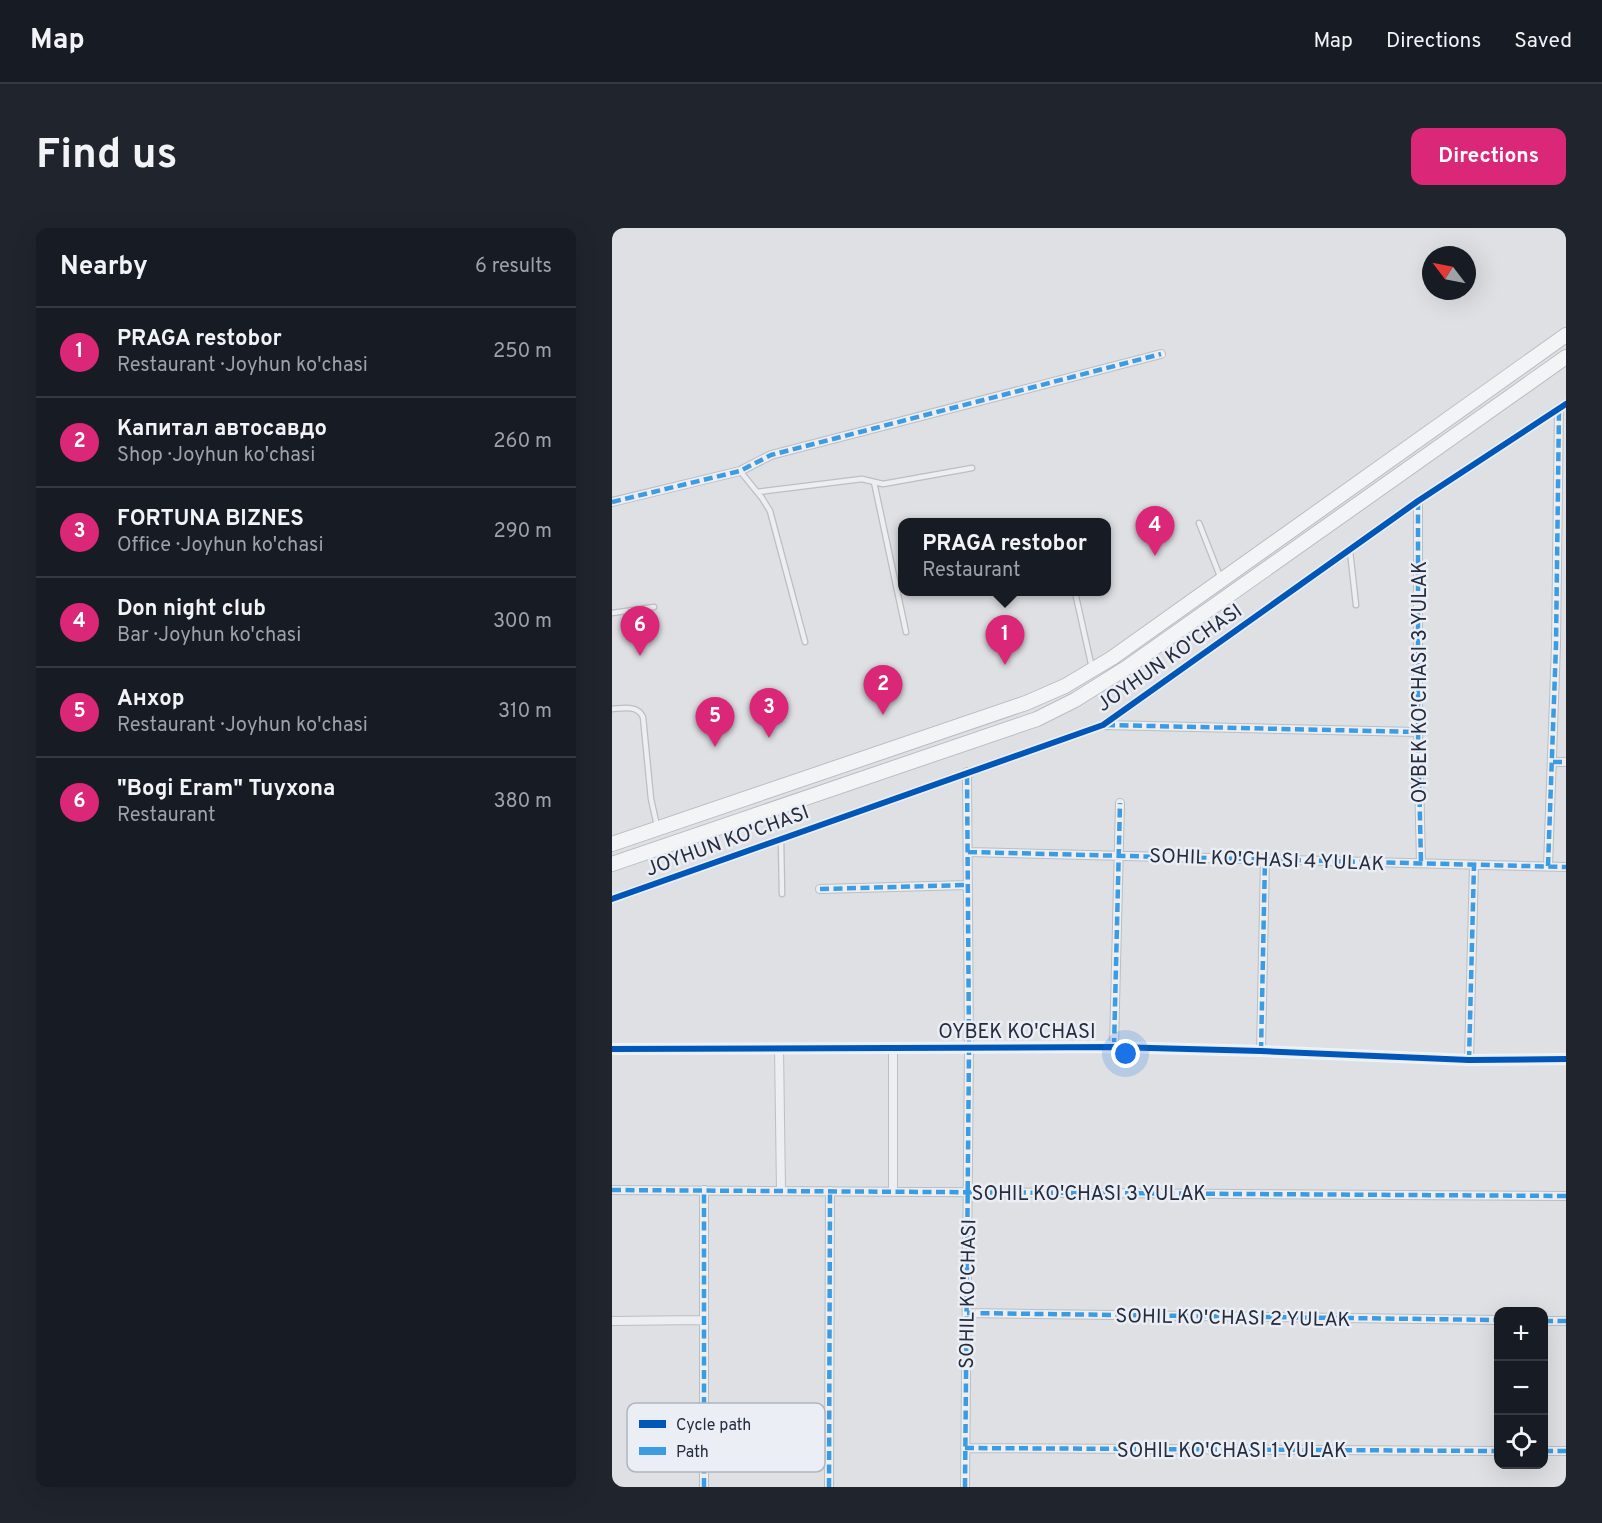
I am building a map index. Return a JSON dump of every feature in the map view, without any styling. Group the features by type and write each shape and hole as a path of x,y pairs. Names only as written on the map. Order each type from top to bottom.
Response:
{"main road":[{"name":"JOYHUN KO'CHASI","path":"612,844 1026,703 1065,686 1112,658 1566,335"},
{"name":"JOYHUN KO'CHASI","path":"612,864 1037,719 1075,700 1126,668 1566,357"}],"street":[{"path":"612,502 740,471 771,455 1161,354"},
{"path":"1548,866 1563,406"},
{"name":"JOYHUN KO'CHASI","path":"612,898 1103,725 1418,501 1563,406"},
{"name":"OYBEK KO'CHASI 3 YULAK","path":"1418,501 1418,732 1421,863"},
{"path":"1556,645 1566,646"},
{"path":"1103,725 1418,732"},
{"path":"1553,762 1566,762"},
{"name":"SOHIL KO'CHASI","path":"965,1487 969,1192 967,772"},
{"path":"1114,1047 1120,803"},
{"name":"SOHIL KO'CHASI 4 YULAK","path":"968,852 1566,867"},
{"path":"1261,1051 1265,859"},
{"path":"1469,1060 1474,864"},
{"path":"820,889 968,885"},
{"name":"OYBEK KO'CHASI","path":"612,1049 1114,1047 1469,1060 1566,1059"},
{"path":"779,1048 781,1191"},
{"path":"893,1048 893,1191"},
{"name":"SOHIL KO'CHASI 3 YULAK","path":"612,1190 1566,1196"},
{"path":"703,1403 704,1190"},
{"path":"829,1487 830,1191"},
{"name":"SOHIL KO'CHASI 2 YULAK","path":"967,1313 1494,1320"},
{"path":"612,1321 703,1320"},
{"path":"1548,1321 1566,1321"},
{"name":"SOHIL KO'CHASI 1 YULAK","path":"965,1448 1494,1451"},
{"path":"1548,1451 1566,1451"},
{"path":"704,1472 704,1487"}],"lane":[{"path":"757,492 862,479 883,484 972,468"},
{"path":"740,471 770,511 805,642"},
{"path":"874,482 898,594"},
{"path":"1199,523 1221,580"},
{"path":"1350,549 1356,605"},
{"path":"898,596 906,632"},
{"path":"1075,596 1093,670"},
{"path":"612,613 654,607"},
{"path":"612,709 634,708 643,717 651,799 658,829"},
{"path":"781,838 782,894"}],"marked path":[{"path":"612,502 740,471 771,455 1161,354"},
{"path":"1548,866 1556,645 1559,408"},
{"path":"1418,501 1418,732 1421,863"},
{"path":"1106,725 1418,732"},
{"path":"1553,762 1566,762"},
{"path":"965,1487 969,1048 967,772"},
{"path":"1114,1047 1120,803"},
{"path":"968,852 1566,867"},
{"path":"1261,1051 1265,859"},
{"path":"1469,1060 1474,865"},
{"path":"820,889 968,885"},
{"path":"612,1190 1566,1196"},
{"path":"704,1190 704,1403"},
{"path":"829,1487 830,1191"},
{"path":"967,1313 1494,1320"},
{"path":"1548,1321 1566,1321"},
{"path":"965,1448 1494,1451"},
{"path":"1548,1451 1566,1451"},
{"path":"704,1472 704,1487"}],"cycle path":[{"path":"612,899 1103,725 1418,501 1566,404"},
{"path":"612,1049 1114,1047 1469,1060 1566,1059"}],"place":[{"name":"Don night club","path":"1155,556"},
{"name":"\"Bogi Eram\" Tuyxona","path":"640,656"},
{"name":"PRAGA restobor","path":"1005,665"},
{"name":"Капитал автосавдо","path":"883,715"},
{"name":"FORTUNA BIZNES","path":"769,738"},
{"name":"Анхор","path":"715,747"}]}
